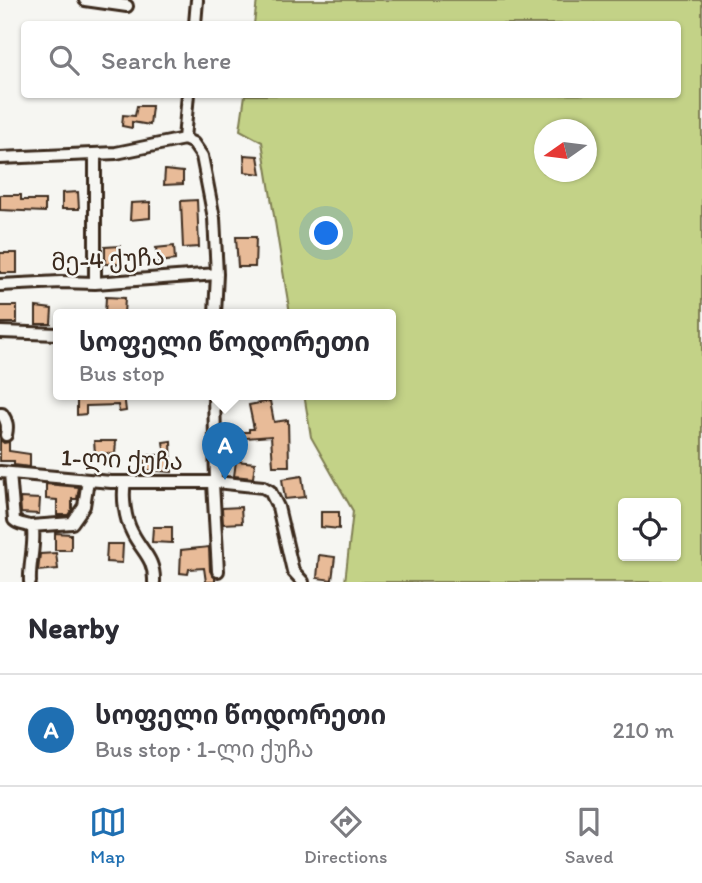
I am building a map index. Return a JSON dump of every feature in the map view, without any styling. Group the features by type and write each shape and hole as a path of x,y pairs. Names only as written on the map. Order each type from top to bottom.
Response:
{"street":[{"path":"85,0 127,6"},
{"path":"195,21 197,0"},
{"path":"184,139 188,98"},
{"path":"0,158 116,153 184,139 193,143 202,156 214,218 217,274 215,309"},
{"path":"95,154 95,283"},
{"name":"მე-4 ქუჩა","path":"0,285 95,283 217,274"},
{"path":"0,332 53,334"},
{"path":"214,400 218,571"},
{"path":"0,414 6,421 6,435"},
{"path":"5,473 14,520 18,524 31,526 72,523 84,506 88,480"},
{"name":"1-ლი ქუჩა","path":"5,473 88,480 215,482 262,487 270,491 278,508 293,571 303,582"},
{"path":"125,482 122,495 131,531 155,570 154,582"},
{"path":"30,582 34,534 31,526"}],"green space":[{"path":"257,0 702,0 702,582 345,582 353,511 311,437 305,400 396,400 396,309 289,309 262,142 240,130 245,98 681,98 681,21 254,21"}],"building":[{"path":"137,106 152,106 150,125 132,122 132,128 122,126 123,115 135,116"},
{"path":"244,155 258,156 261,174 245,172"},
{"path":"165,170 183,172 183,184 164,185"},
{"path":"78,192 79,209 62,209 62,193"},
{"path":"0,195 21,195 21,200 45,200 45,212 0,210"},
{"path":"197,200 199,247 183,248 181,201"},
{"path":"150,202 150,218 130,220 131,203"},
{"path":"236,237 256,237 255,267 238,267"},
{"path":"120,246 121,264 105,264 105,247"},
{"path":"174,246 175,260 158,262 156,248"},
{"path":"0,253 17,253 17,273 0,273"},
{"path":"106,297 125,298 124,309 105,309"},
{"path":"0,306 17,306 17,323 0,323"},
{"path":"36,307 52,309 51,324 36,324"},
{"path":"77,400 125,400 126,411 119,412 118,405 86,406 86,414 77,415"},
{"path":"270,401 274,422 288,420 289,466 273,466 271,436 223,440 223,432 249,432 249,429 254,429 249,405"},
{"path":"0,440 9,442 9,451 30,454 30,467 14,465 14,461 0,461"},
{"path":"94,441 116,441 115,454 95,453"},
{"path":"171,441 172,472 144,470 145,455 165,455 163,442"},
{"path":"236,461 255,463 253,478 234,476"},
{"path":"302,476 305,497 285,499 282,479"},
{"path":"46,484 79,487 77,499 72,499 72,509 68,515 57,515 57,500 46,499"},
{"path":"20,498 40,499 39,514 21,513"},
{"path":"241,507 242,523 223,524 222,508"},
{"path":"321,512 339,512 339,529 321,527"},
{"path":"153,527 172,527 172,543 152,542"},
{"path":"55,533 71,534 71,550 55,550"},
{"path":"107,544 123,544 122,563 106,562"},
{"path":"209,547 210,571 215,582 206,582 204,568 189,569 188,574 180,573 181,550"},
{"path":"56,553 58,569 38,571 40,554"},
{"path":"319,555 335,557 332,580 317,578"}],"place":[{"name":"სოფელი წოდორეთი","path":"225,480"}]}
